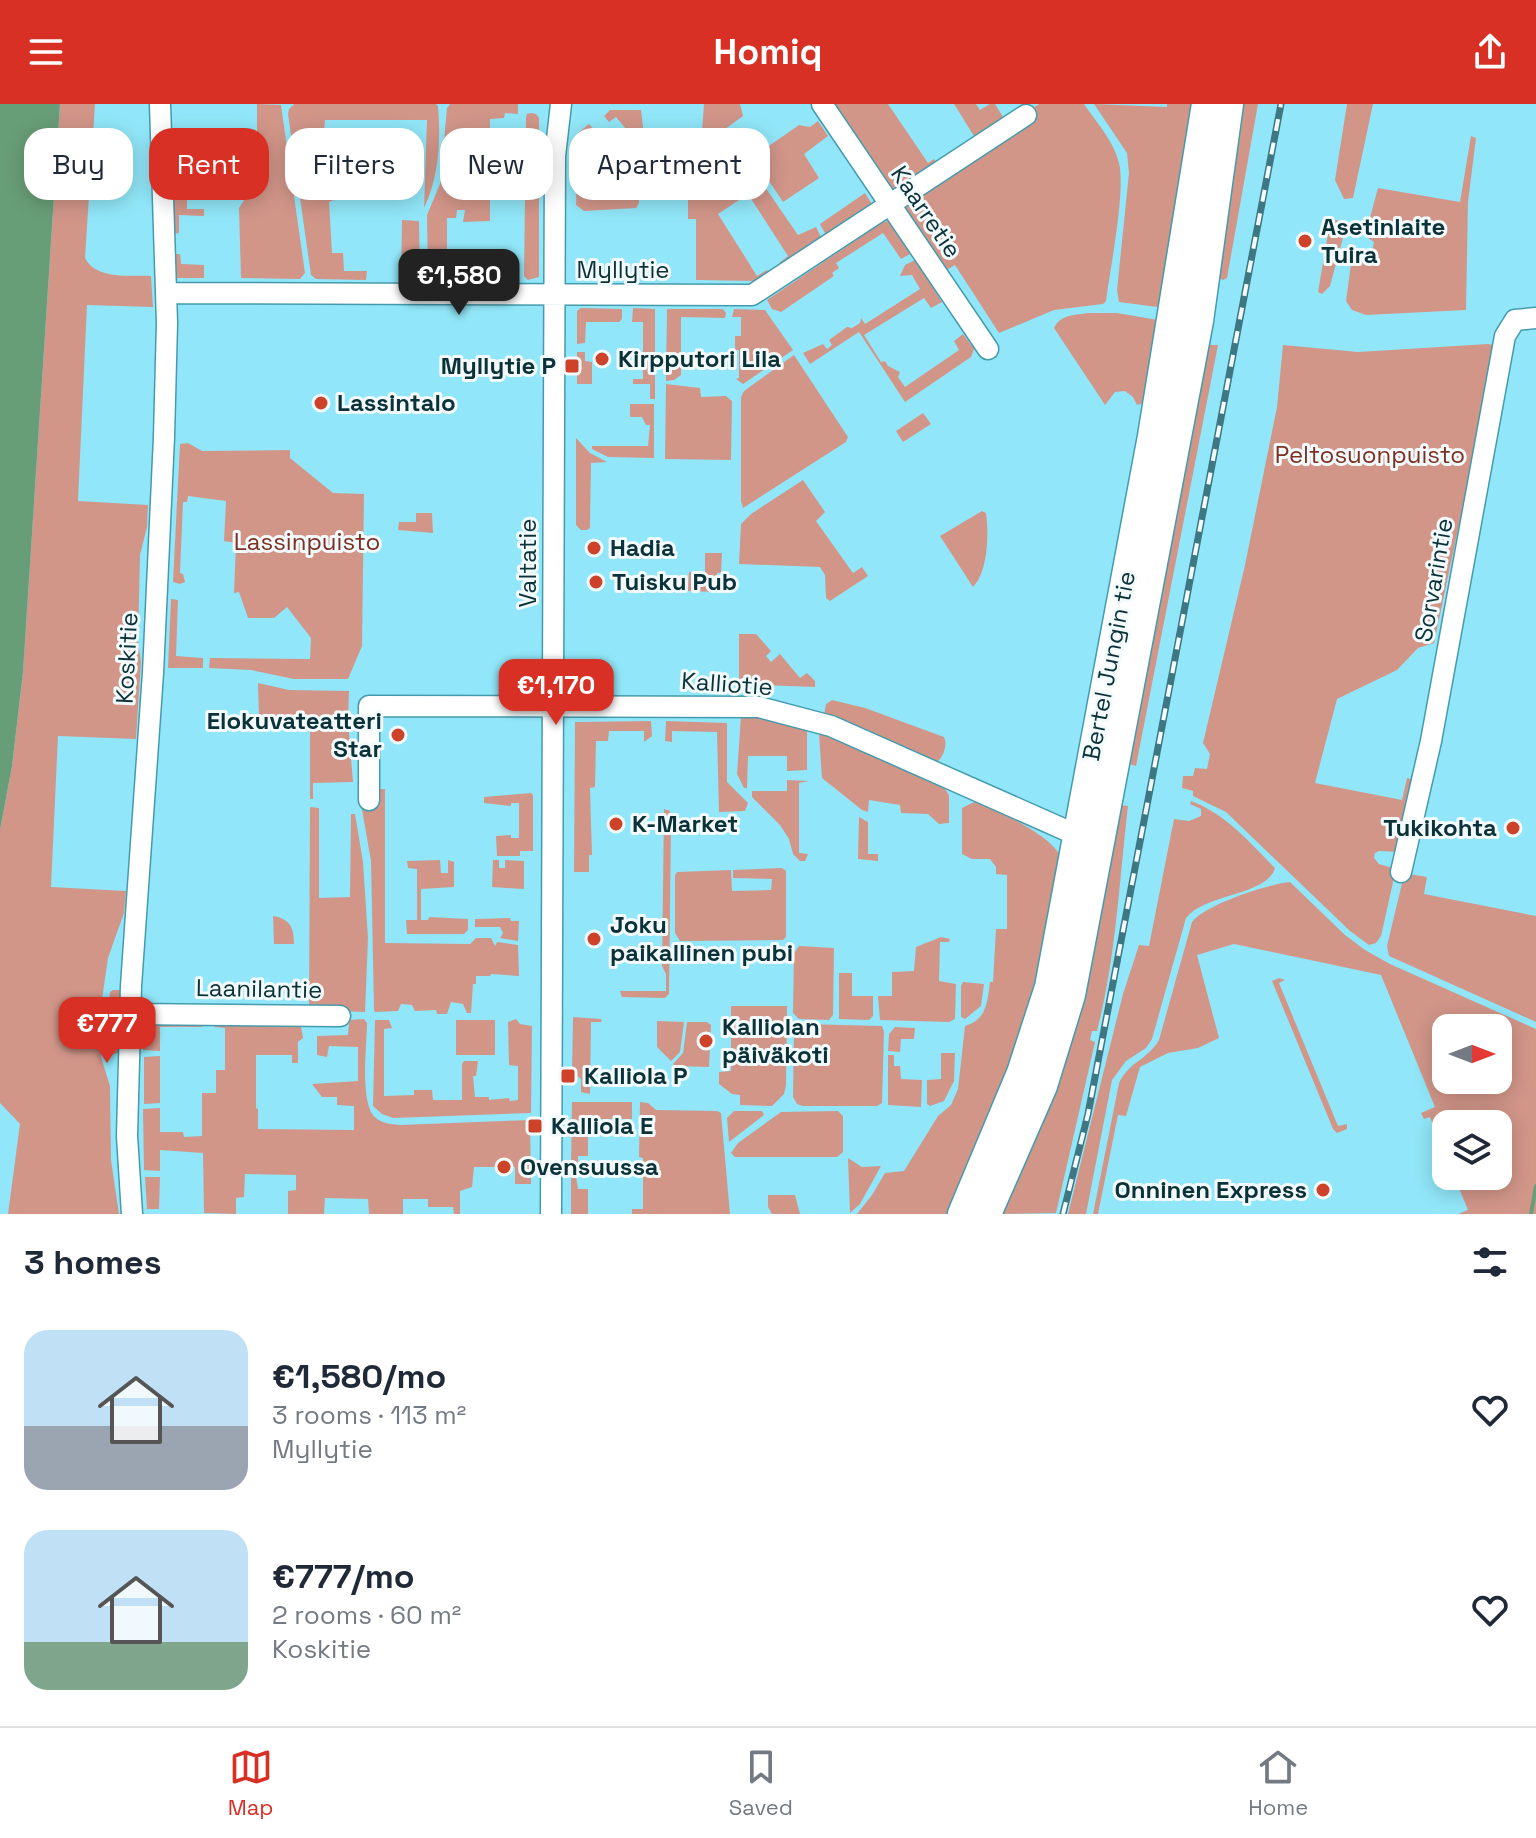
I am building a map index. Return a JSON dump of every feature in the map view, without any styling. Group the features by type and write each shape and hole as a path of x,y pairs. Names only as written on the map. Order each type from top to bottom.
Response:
{"highway":[{"name":"Bertel Jungin tie","path":"987,1214 1043,1086 1071,995 1088,840 1206,104"},
{"name":"Bertel Jungin tie","path":"962,1214 1037,1033 1088,840 1199,321 1229,104"}],"street":[{"name":"Koskitie","path":"132,1214 127,1136 130,1014 154,662 164,437 166,293 160,104"},
{"name":"Valtatie","path":"551,1214 555,156 561,104"},
{"name":"Kaarretie","path":"822,104 988,349"},
{"name":"Myllytie","path":"166,293 752,295 1026,115"},
{"name":"Sorvarintie","path":"1401,872 1431,741 1505,336 1515,320 1536,318"},
{"name":"Kalliotie","path":"369,800 369,706 759,707 831,726 1088,840"},
{"name":"Laanilantie","path":"130,1014 340,1016"}],"green space":[{"path":"60,104 95,104 93,128 58,128"},
{"path":"257,104 281,105 285,133 285,200 295,200 305,273 300,279 241,278 239,208 244,200 269,200 269,128 257,128"},
{"path":"294,104 436,104 438,158 424,208 427,120 325,120 324,128 290,128 289,109"},
{"path":"450,104 518,104 518,114 505,113 504,118 490,119 490,128 445,128"},
{"path":"704,104 740,104 743,116 726,128 702,128"},
{"path":"830,104 888,104 928,163 934,159 936,162 890,191"},
{"path":"954,104 976,104 980,110 995,104 1003,117 974,136"},
{"path":"1039,104 1084,104 1117,155 1120,192 1106,301 1103,304 1054,310 999,333 955,265 945,271 905,208 1032,123 1027,112"},
{"path":"1094,104 1167,107 1167,104 1193,104 1165,308 1119,302 1117,290 1129,173 1127,153"},
{"path":"1241,104 1258,104 1227,278 1223,280 1219,278 1219,268"},
{"path":"1347,104 1373,104 1353,198 1344,199 1335,180"},
{"path":"610,110 641,110 643,128 625,128 616,117 609,122 604,116"},
{"path":"527,114 536,114 539,128 526,128"},
{"path":"818,121 828,136 804,154 819,178 783,202 770,182 770,145 799,125 810,127"},
{"path":"1471,136 1476,138 1468,202 1466,310 1366,315 1352,310 1346,301 1352,256 1371,257 1374,242 1365,236 1378,188 1460,202"},
{"path":"440,184 440,200 490,200 490,221 463,222 465,210 457,210 456,218 447,218 447,263 459,264 460,267 447,267 447,280 428,280 427,215"},
{"path":"865,193 872,204 826,235 820,224"},
{"path":"770,194 798,235 816,227 822,239 781,266 779,263 788,256 752,200 770,200"},
{"path":"54,200 89,200 85,258 90,265 105,273 151,276 153,307 87,305 78,501 148,505 147,527 140,555 138,641 141,662 136,739 58,736 51,887 126,891 124,913 108,958 98,1027 101,1057 110,1086 111,1160 119,1214 8,1214 20,1124 0,1103 0,830 12,766 23,672"},
{"path":"172,200 187,200 187,209 204,209 204,216 179,215 179,233 173,234"},
{"path":"300,200 334,200 329,202 332,253 343,253 344,271 367,271 366,280 316,279 311,275"},
{"path":"525,200 539,200 539,277 528,280 524,276"},
{"path":"576,200 639,200 636,208 584,211 576,205"},
{"path":"688,200 739,200 718,214 757,276 767,270 770,273 756,281 696,280 696,219 688,219"},
{"path":"402,220 419,221 420,280 401,280"},
{"path":"888,221 910,254 901,259 883,233 836,263 839,268 832,273 834,276 781,312 772,309 767,300"},
{"path":"1330,222 1347,223 1330,286 1322,294 1318,292"},
{"path":"173,254 180,254 181,264 204,265 204,278 177,278"},
{"path":"915,260 942,302 931,308 924,298 864,335 881,362 885,361 900,372 898,377 905,387 959,350 954,341 963,334 974,349 971,357 905,402 859,332 810,364 803,353 823,344 827,349 832,345 829,340 847,327 852,328 860,323 861,318 865,324 920,289 912,275 900,276 905,265"},
{"path":"581,308 622,309 622,319 619,322 586,322 585,343 577,344 577,311"},
{"path":"633,308 655,309 655,399 650,399 650,384 633,384 633,379 643,379 643,322 632,322"},
{"path":"667,309 723,309 726,313 725,318 681,317 681,375 666,381"},
{"path":"734,309 765,310 793,350 743,384 736,379 739,378 739,350 735,350 735,336 741,336 741,317 732,317"},
{"path":"1089,313 1117,313 1158,320 1146,402 1137,405 1125,391 1115,392 1105,405 1054,328 1064,318"},
{"name":"Peltosuonpuisto","path":"1488,344 1496,349 1434,643 1418,648 1397,670 1337,699 1315,783 1402,800 1407,778 1414,780 1399,852 1375,853 1374,858 1379,864 1396,869 1381,936 1376,943 1369,945 1350,931 1226,812 1193,796 1193,791 1182,788 1183,776 1193,776 1195,768 1207,769 1210,754 1203,743 1245,565 1277,407 1283,345 1358,352"},
{"path":"1204,345 1218,345 1136,766 1126,763"},
{"path":"577,352 585,352 585,361 592,362 592,384 577,384"},
{"path":"794,355 848,437 846,442 743,508 741,397 744,391"},
{"path":"666,384 700,388 701,397 726,396 732,401 731,460 665,459"},
{"path":"630,404 654,404 654,458 608,457 592,449 592,446 648,446 650,425 646,425 642,417 630,417"},
{"path":"923,413 931,424 903,442 896,431"},
{"path":"576,438 590,453 607,462 591,463 590,528 587,530 581,530 576,525"},
{"name":"Lassinpuisto","path":"188,443 202,451 290,450 290,458 333,493 364,494 362,646 348,679 294,679 251,670 209,668 210,658 310,659 311,638 287,607 274,618 248,618 239,592 234,593 236,543 224,541 226,501 188,496 187,502 183,502 180,573 185,582 173,582 180,444"},
{"path":"803,480 825,512 816,521 853,573 862,567 868,576 830,601 826,598 825,575 820,567 739,564 741,524"},
{"path":"982,511 986,513 987,522 986,552 982,572 973,587 940,536"},
{"path":"416,513 432,513 433,533 398,530 399,522 416,522"},
{"path":"705,553 722,553 721,573 717,573 717,592 688,591 689,572 705,572"},
{"path":"171,599 178,600 176,656 203,658 203,668 168,668"},
{"path":"739,634 756,634 771,651 766,656 771,662 780,654 800,678 807,673 815,681 815,687 739,684"},
{"path":"258,683 289,690 349,691 353,782 313,783 313,799 310,799 310,718 259,718"},
{"path":"832,700 865,708 944,737 942,755 935,763 824,715 826,704"},
{"path":"741,716 764,716 807,728 807,770 787,771 787,756 748,756 747,788 744,788 737,774"},
{"path":"651,721 652,736 644,742 644,731 609,731 608,741 596,741 595,787 590,788 592,855 589,855 589,872 574,872 575,722"},
{"path":"666,721 727,723 727,782 748,803 745,811 719,812 717,732 672,731 672,742 665,741"},
{"path":"822,732 945,789 949,795 949,823 939,824 928,814 901,813 900,805 869,800 868,812 862,810 822,778 819,734"},
{"path":"787,780 809,781 799,783 799,853 808,854 805,861 800,861 793,854 789,839 780,825 752,797 752,791 787,791"},
{"path":"375,789 385,789 385,943 470,944 476,938 491,938 495,946 497,942 518,945 519,976 476,976 471,1013 467,1013 463,1004 451,1002 447,1014 437,1014 436,1010 415,1011 412,1005 401,1004 398,1011 374,1010 371,861 361,804"},
{"path":"531,793 533,851 520,851 520,856 497,856 496,836 519,838 519,803 511,803 511,806 484,803 484,797"},
{"path":"1191,801 1226,821 1275,868 1261,884 1207,904 1186,918 1152,1039 1146,1048 1126,1061 1112,1080 1086,1214 1068,1214 1123,994 1139,945 1149,946 1174,819 1189,821 1201,816 1201,809 1190,804"},
{"path":"974,802 1010,817 1036,833 1048,841 1061,858 1040,990 954,1214 857,1214 885,1173 904,1171 938,1116 951,1105 958,1089 965,1026 982,1015 990,982 993,982 996,929 1007,929 1007,875 996,874 996,867 990,859 972,859 962,854 962,808"},
{"path":"1118,805 1128,806 1109,976 1097,1031 1092,1031 1090,1040 1095,1042 1056,1213 997,1214"},
{"path":"310,807 319,808 319,898 350,897 351,814 355,814 363,862 368,938 365,1012 309,1010"},
{"path":"664,809 670,811 671,825 669,994 665,998 622,997 620,991 666,991 666,974 662,966"},
{"path":"859,817 868,822 868,854 878,854 878,861 858,859"},
{"path":"440,860 441,873 448,873 448,860 454,862 454,887 421,889 421,920 428,920 429,917 468,919 468,930 464,934 407,934 406,920 417,920 417,869 408,868 407,861"},
{"path":"493,860 499,860 499,868 505,868 505,860 524,861 524,889 492,887"},
{"path":"782,868 786,871 786,937 783,940 680,941 675,933 677,872 731,870 732,891 771,890 772,879 733,878 733,870"},
{"path":"1409,874 1427,877 1424,894 1536,916 1536,1022 1389,956 1387,946 1403,879"},
{"path":"1290,882 1365,950 1502,1014 1432,1014 1432,1094 1512,1094 1512,1018 1536,1029 1536,1214 1458,1214 1468,1210 1460,1190 1512,1190 1512,1110 1432,1110 1432,1122 1430,1117 1424,1119 1421,1113 1435,1107 1381,975 1234,944 1197,955 1219,1038 1198,1048 1168,1053 1140,1067 1126,1116 1118,1115 1098,1214 1093,1214 1119,1083 1159,1040 1192,922 1222,902"},
{"path":"273,916 290,925 294,944 274,944"},
{"path":"510,918 511,921 519,921 518,941 500,938 503,933 500,927 475,927 475,919"},
{"path":"941,937 950,939 949,942 940,942 939,981 956,984 955,1019 949,1022 880,1020 878,996 892,996 892,972 914,971 916,947"},
{"path":"799,946 834,948 833,1015 829,1020 799,1019 793,1013 794,953"},
{"path":"839,973 852,973 852,996 873,996 873,1016 869,1020 839,1019"},
{"path":"1279,978 1285,980 1279,983 1338,1126 1347,1124 1347,1129 1337,1133 1333,1129 1272,981"},
{"path":"963,982 984,984 981,1006 965,1019 961,1017"},
{"path":"123,990 122,1052 109,1055 105,1031 110,992"},
{"path":"731,1006 787,1006 786,1085 784,1094 772,1106 740,1105 740,1095 732,1094 719,1084 719,1072 731,1071"},
{"path":"573,1017 601,1019 602,1022 591,1022 590,1094 581,1092 581,1079 572,1072"},
{"path":"364,1019 367,1023 367,1101 376,1118 400,1125 530,1120 531,1184 515,1184 515,1167 474,1167 472,1187 460,1191 460,1214 454,1214 453,1207 428,1207 428,1199 403,1199 403,1214 369,1214 368,1199 325,1198 324,1214 288,1214 288,1191 296,1190 296,1175 245,1174 244,1197 236,1198 236,1214 204,1213 203,1153 160,1150 160,1171 144,1170 143,1109 160,1108 160,1132 183,1132 184,1137 202,1136 202,1093 216,1093 216,1070 225,1070 225,1028 214,1027 214,1024 300,1021 303,1038 298,1042 298,1063 292,1063 292,1055 256,1055 258,1129 354,1130 354,1106 337,1105 337,1097 322,1097 312,1084 358,1081 358,1047 329,1046 327,1057 317,1055 317,1036 348,1035 349,1020"},
{"path":"516,1019 520,1024 532,1026 531,1113 393,1118 373,1106 375,1020 389,1020 392,1028 384,1029 384,1096 414,1095 414,1090 432,1090 433,1100 462,1100 462,1064 464,1061 478,1061 476,1076 473,1076 475,1097 489,1097 489,1100 509,1098 510,1101 518,1100 518,1066 509,1065 508,1022"},
{"path":"456,1020 495,1020 495,1055 456,1055"},
{"path":"202,1021 203,1027 160,1027 160,1051 143,1050 144,1024"},
{"path":"657,1021 684,1022 680,1052 671,1061 657,1047"},
{"path":"687,1022 707,1022 711,1025 709,1067 673,1064 683,1053"},
{"path":"796,1026 882,1026 882,1103 877,1106 797,1104 793,1097 794,1032"},
{"path":"895,1027 915,1028 914,1039 901,1039 900,1052 888,1051 889,1034"},
{"path":"941,1053 955,1053 954,1081 944,1101 930,1106 927,1104 927,1080 941,1079"},
{"path":"888,1055 894,1055 894,1066 900,1066 901,1079 922,1080 921,1107 888,1105"},
{"path":"160,1056 160,1103 144,1104 144,1057"},
{"path":"572,1102 632,1102 632,1119 588,1119 588,1156 578,1156 578,1165 581,1166 571,1168"},
{"path":"640,1102 648,1103 656,1110 721,1113 730,1214 632,1214 632,1209 643,1209 643,1158 639,1157"},
{"path":"734,1111 762,1111 764,1115 729,1142 727,1118"},
{"path":"838,1111 843,1116 843,1152 837,1157 735,1157 731,1153 738,1143 781,1112"},
{"path":"848,1158 862,1167 881,1166 860,1204 850,1213"},
{"path":"576,1176 578,1189 588,1189 588,1214 571,1214 571,1177"},
{"path":"145,1177 160,1177 159,1209 147,1209"},
{"path":"768,1195 795,1195 800,1214 772,1214 768,1207"}],"shaded area":[{"path":"0,104 60,104 58,128 24,128 24,200 54,200 23,672 12,766 0,830"}],"waterway":[{"path":"1531,1214 1536,1186"}],"railway":[{"path":"1063,1214 1088,1114 1281,104"}],"place":[{"name":"Asetinlaite Tuira","path":"1305,241"},
{"name":"Kirpputori Lila","path":"602,359"},
{"name":"Myllytie P","path":"572,366"},
{"name":"Lassintalo","path":"321,403"},
{"name":"Hadia","path":"594,548"},
{"name":"Tuisku Pub","path":"596,582"},
{"name":"Elokuvateatteri Star","path":"398,735"},
{"name":"K-Market","path":"616,824"},
{"name":"Tukikohta","path":"1513,828"},
{"name":"Joku paikallinen pubi","path":"594,939"},
{"name":"Kalliolan päiväkoti","path":"706,1041"},
{"name":"Kalliola P","path":"568,1076"},
{"name":"Kalliola E","path":"535,1126"},
{"name":"Ovensuussa","path":"504,1167"},
{"name":"Onninen Express","path":"1323,1190"}]}
